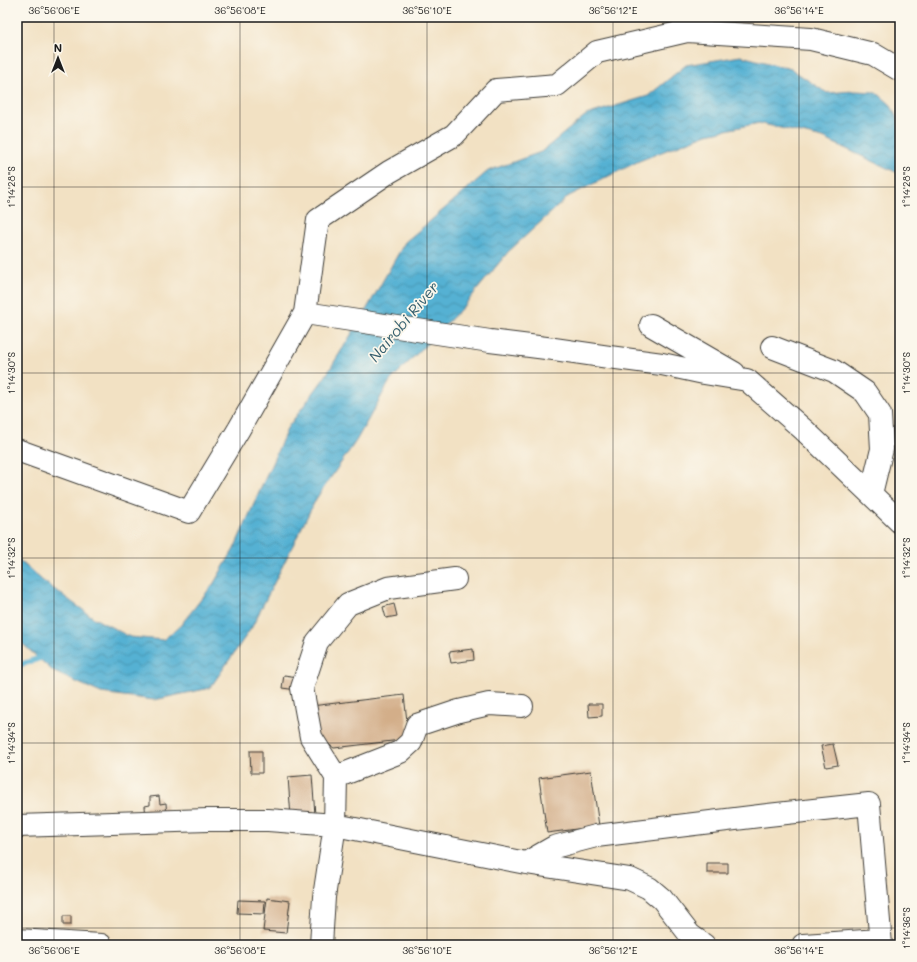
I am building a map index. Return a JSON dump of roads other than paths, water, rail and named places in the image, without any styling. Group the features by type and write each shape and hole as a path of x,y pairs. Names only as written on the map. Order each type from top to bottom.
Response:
{"street":[{"path":"17,450 189,512 239,429 305,313 318,220 389,172 454,135 496,90 557,85 598,52 687,31 811,40 873,54 900,70"},
{"path":"305,313 490,341 662,364 747,380"},
{"path":"652,325 747,380 804,430 900,522"},
{"path":"772,347 834,371 865,392 880,414 882,449 871,494"},
{"path":"321,945 324,897 335,825 336,777 311,737 302,688 316,642 348,604 388,588 455,579"},
{"path":"336,777 400,752 411,742 417,725 459,711 489,704 522,706"},
{"path":"526,863 554,847 596,836 869,804 880,942 803,945"},
{"path":"17,826 208,820 268,820 335,825 526,863 630,879 649,888 662,899 690,935 704,945"},
{"path":"17,940 101,945"}],"water":[{"name":"Nairobi River","path":"741,56 791,69 827,93 854,91 876,92 890,104 900,124 900,174 823,138 759,123 707,134 639,161 569,196 508,252 463,307 390,381 356,441 316,499 252,627 210,688 154,700 101,693 54,672 17,639 17,558 43,581 94,618 130,637 163,640 180,626 214,583 234,549 288,427 325,377 365,312 405,242 488,171 541,152 586,115 648,96 686,65"}],"waterway":[{"path":"17,666 46,656"}]}
